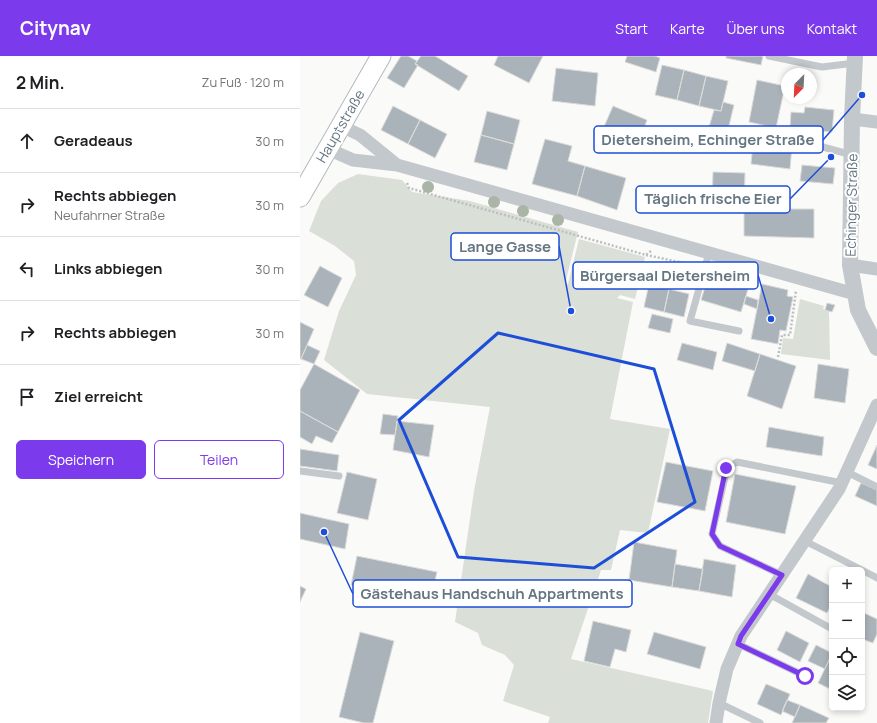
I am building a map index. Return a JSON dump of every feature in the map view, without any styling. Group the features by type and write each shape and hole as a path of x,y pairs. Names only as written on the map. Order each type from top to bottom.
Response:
{"main road":[{"name":"Hauptstraße","path":"300,197 381,56"}],"street":[{"name":"Echinger Straße","path":"855,60 852,119 850,265 858,310 877,348"},
{"path":"852,119 877,122"},
{"path":"341,126 360,135 396,165"},
{"path":"328,149 353,160 396,165 855,294"},
{"path":"850,265 877,269"},
{"path":"716,723 719,703 728,669 741,636 805,541 845,477 877,405"}],"lane":[{"path":"769,56 822,67 855,60"},
{"path":"749,134 790,138 852,155"},
{"path":"709,253 690,321 739,331"},
{"path":"782,575 720,546 712,534 726,468 737,462 845,477 877,487"},
{"path":"300,471 339,476"},
{"path":"805,541 856,567"},
{"path":"865,572 877,578"},
{"path":"769,594 829,627"},
{"path":"738,644 805,676"},
{"path":"719,703 760,723"}],"path":[{"path":"396,165 409,188 705,269"},
{"path":"646,254 664,241"},
{"path":"778,357 782,335 790,335 796,291 789,289"}],"highlighted area":[{"path":"498,333 654,369 695,502 594,568 458,557 399,420"}],"shaded area":[{"path":"358,174 402,180 412,192 470,201 578,232 565,284 568,284 579,239 645,257 635,299 620,295 617,298 633,302 610,419 670,429 648,533 620,530 611,570 601,570 571,659 713,691 708,723 548,723 550,717 503,701 514,665 505,655 482,645 478,633 455,622 474,491 490,407 367,394 324,360 339,311 356,275 354,261 335,246 309,231 321,201 338,183"},
{"path":"800,299 824,306 823,309 829,311 830,360 781,354 783,338 793,339"}],"building":[{"path":"401,56 408,56 417,61 415,64 418,65 404,88 387,78"},
{"path":"421,56 435,56 468,76 459,91 415,64"},
{"path":"498,56 543,56 529,83 494,65"},
{"path":"627,56 655,56 660,58 656,72 625,62"},
{"path":"726,56 763,56 761,65 726,58"},
{"path":"662,65 684,70 677,100 655,95"},
{"path":"556,68 598,73 595,106 552,101"},
{"path":"684,70 706,76 699,106 677,100"},
{"path":"706,76 728,81 721,111 699,106"},
{"path":"757,80 781,85 781,104 776,128 749,122"},
{"path":"723,102 734,105 726,138 707,134 714,110 721,111"},
{"path":"393,106 420,120 408,144 381,130"},
{"path":"613,106 647,120 638,144 603,129"},
{"path":"805,107 834,110 832,132 790,128 791,112 804,113"},
{"path":"487,111 520,120 514,144 481,135"},
{"path":"420,120 447,134 435,158 408,144"},
{"path":"481,135 514,144 507,170 474,162"},
{"path":"545,139 572,146 568,161 585,166 577,196 532,184"},
{"path":"753,142 792,146 790,169 751,164"},
{"path":"802,165 835,168 833,184 800,181"},
{"path":"585,166 626,178 617,210 577,196"},
{"path":"713,172 745,173 744,209 712,205"},
{"path":"744,209 814,209 814,238 744,236"},
{"path":"320,266 342,278 328,307 304,295"},
{"path":"709,274 749,286 741,312 701,300"},
{"path":"649,284 669,289 664,312 644,307"},
{"path":"762,284 788,290 787,296 793,297 786,331 780,330 778,344 751,339"},
{"path":"669,289 689,294 684,317 664,312"},
{"path":"746,296 758,300 757,309 744,304"},
{"path":"827,303 835,305 832,312 825,310"},
{"path":"652,314 673,319 670,333 648,328"},
{"path":"300,322 314,329 301,359 300,359"},
{"path":"682,343 717,352 713,370 677,360"},
{"path":"727,343 760,354 755,371 722,361"},
{"path":"307,345 320,351 314,364 301,359"},
{"path":"760,354 796,366 782,409 747,396"},
{"path":"314,364 360,390 338,432 300,411 300,390"},
{"path":"818,364 849,369 845,403 814,398"},
{"path":"300,411 338,432 332,443 316,436 312,444 300,437"},
{"path":"383,414 398,416 395,435 380,434"},
{"path":"397,421 434,425 429,457 393,450"},
{"path":"769,427 824,437 822,456 766,447"},
{"path":"877,445 877,469 868,465"},
{"path":"300,449 339,455 337,471 300,466"},
{"path":"666,462 713,471 705,511 657,502"},
{"path":"347,472 377,479 368,520 337,513"},
{"path":"735,474 796,486 785,534 726,522"},
{"path":"861,483 877,490 877,506 855,496"},
{"path":"300,513 349,524 345,549 300,539"},
{"path":"634,542 677,550 672,587 629,580"},
{"path":"357,556 437,572 430,603 351,585"},
{"path":"704,559 736,565 732,597 699,591"},
{"path":"675,564 703,569 699,591 672,587"},
{"path":"808,574 829,585 829,609 827,613 796,598"},
{"path":"300,586 306,589 300,602"},
{"path":"865,613 877,619 877,634 873,643 865,640"},
{"path":"593,621 631,630 626,652 615,649 610,667 584,661"},
{"path":"786,631 809,643 800,662 777,650"},
{"path":"360,632 394,641 373,723 364,723 339,717"},
{"path":"654,632 706,647 700,669 647,654"},
{"path":"816,645 829,652 829,660 825,669 808,661"},
{"path":"829,660 829,688 818,683"},
{"path":"766,684 790,694 781,715 757,704"},
{"path":"787,700 800,705 795,717 782,711"},
{"path":"800,705 829,718 826,723 792,723"}],"place":[{"name":"Dietersheim, Echinger Straße","path":"862,95"},
{"name":"Täglich frische Eier","path":"831,157"},
{"name":"Lange Gasse","path":"571,311"},
{"name":"Bürgersaal Dietersheim","path":"771,319"},
{"name":"Gästehaus Handschuh Appartments","path":"324,532"}],"route":[{"path":"726,468 712,534 720,546 782,575 741,636 738,644 805,676"}]}
